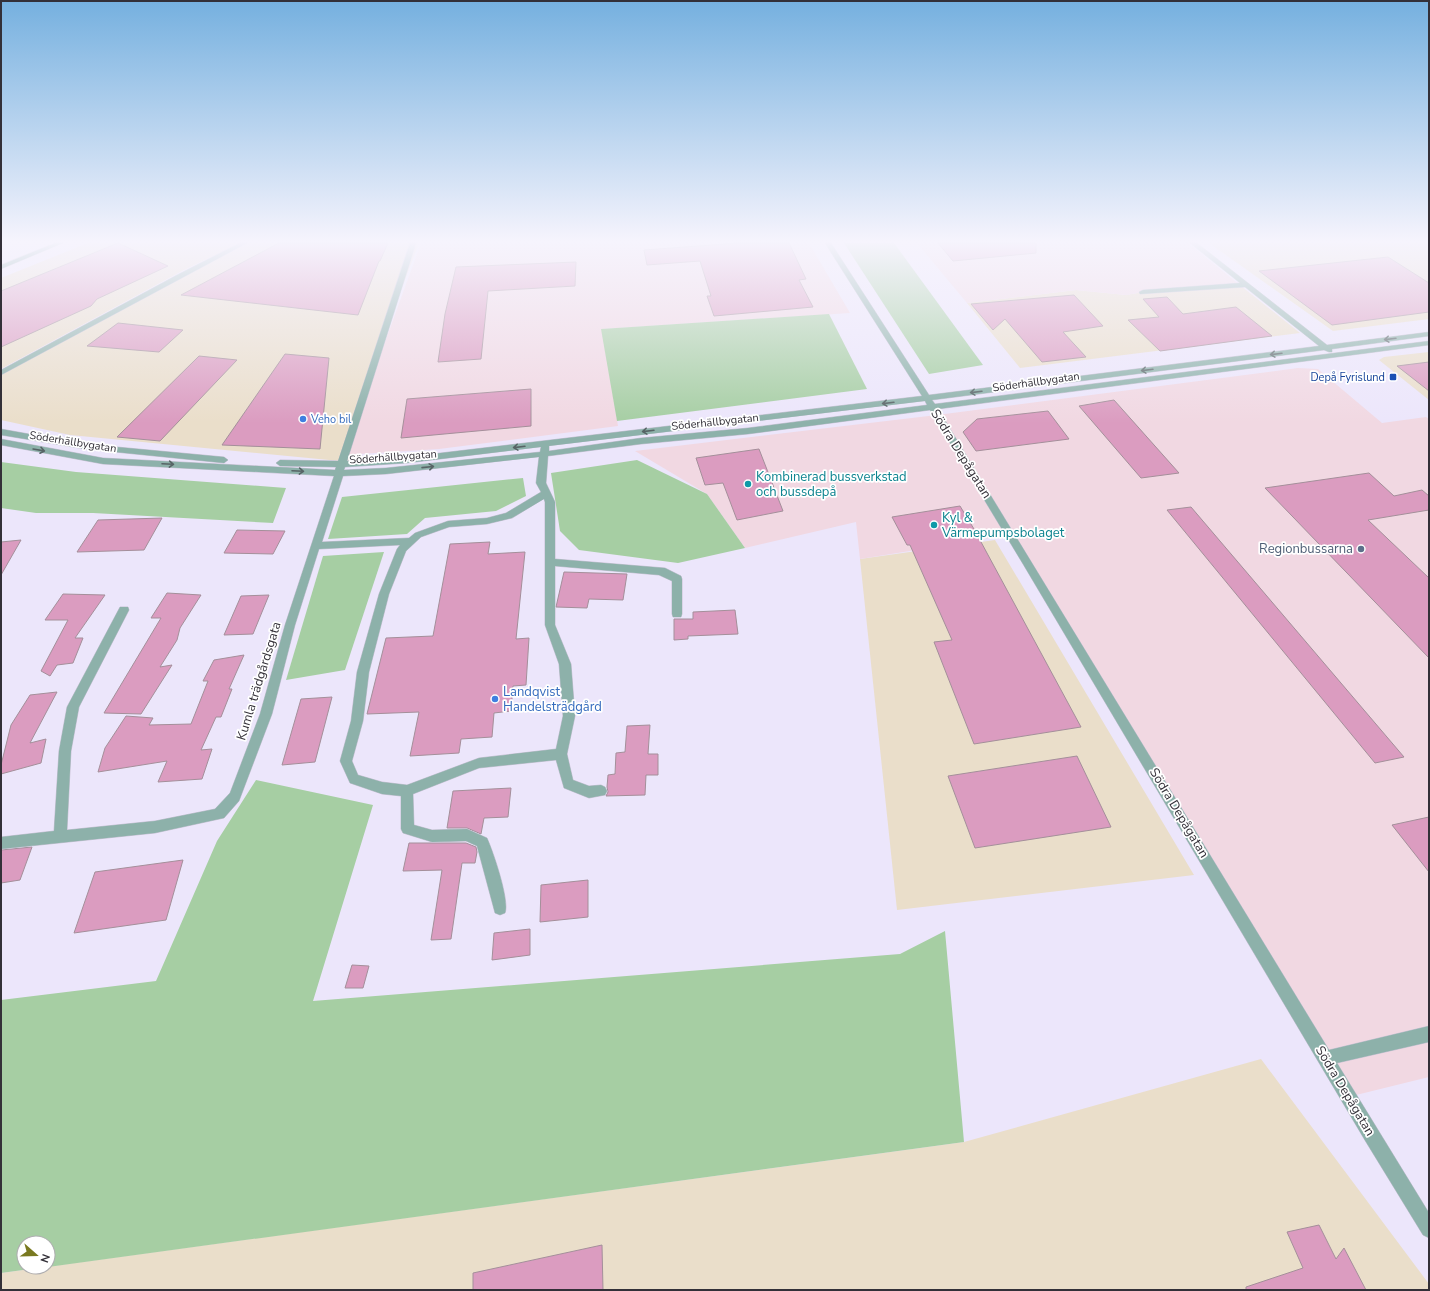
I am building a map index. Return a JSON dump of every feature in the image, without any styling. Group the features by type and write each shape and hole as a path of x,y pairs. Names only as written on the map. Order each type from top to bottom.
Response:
{"street":[{"path":"1,373 129,303"},
{"name":"Kumla trädgårdsgata","path":"1,843 155,827 219,814 235,797 266,714 290,626 394,303"},
{"name":"Södra Depågatan","path":"866,303 930,403 1035,574 1429,1229"},
{"path":"1270,303 1334,354"},
{"name":"Söderhällbygatan","path":"930,403 1325,347 1429,334"},
{"name":"Söderhällbygatan","path":"1,442 103,461 340,469 407,460 544,449 1429,343"},
{"name":"Söderhällbygatan","path":"1,432 26,438 129,453 340,469"},
{"path":"544,449 542,483 550,502 550,624 565,664 569,716 561,754 568,784 589,792 601,791"},
{"path":"546,493 509,516 487,521 448,524 418,535 402,549 384,594 363,672 357,721 346,761 354,779 382,788 407,791 478,763 522,757 561,754"},
{"path":"316,546 412,541"},
{"path":"550,562 661,571 677,579 677,614"},
{"path":"60,836 65,751 73,707 124,610"},
{"path":"407,791 408,829 432,836 467,835 482,842 496,887 500,908"},
{"path":"1326,1058 1429,1034"}],"shaded area":[{"path":"1,303 122,303 1,369"},
{"path":"130,303 396,303 385,331 350,462 70,435 1,420 1,373"},
{"path":"399,303 844,303 850,313 602,329 618,426 439,449 344,455"},
{"path":"967,303 1263,303 1300,333 1020,368"},
{"path":"1294,303 1429,303 1429,319 1333,331"},
{"path":"1429,352 1429,400 1379,360 1384,357"},
{"path":"1298,368 1318,369 1382,423 1426,417 1429,419 1429,1077 1348,1097 1009,535 860,559 856,522 745,548 707,494 635,451 937,415"},
{"path":"995,540 1194,875 897,910 860,559"},
{"path":"1261,1059 1429,1284 1429,1290 1,1290 1,1273 16,1271 16,1275 56,1275 56,1266 964,1142"}],"green space":[{"path":"883,303 938,303 983,365 929,374"},
{"path":"829,314 867,389 617,421 601,329"},
{"path":"637,460 707,494 745,548 678,563 579,550 560,531 551,473"},
{"path":"1,462 76,472 286,488 273,523 93,513 36,513 1,508"},
{"path":"523,478 526,496 496,511 425,518 407,534 328,539 342,497"},
{"path":"384,552 345,670 286,680 323,556"},
{"path":"256,780 373,805 313,1001 900,954 945,931 964,1142 56,1266 56,1235 16,1235 16,1271 1,1273 1,1000 156,981 217,841"}],"building":[{"path":"1,303 93,303 91,306 1,347"},
{"path":"254,303 363,303 358,315"},
{"path":"448,303 487,303 481,359 438,362"},
{"path":"710,303 811,303 813,307 714,316"},
{"path":"1082,303 1103,326 1063,332 1086,357 1042,362 1005,319 993,330 971,304"},
{"path":"1147,303 1173,303 1183,314 1236,307 1272,336 1160,351 1128,320 1159,317"},
{"path":"1303,303 1429,303 1429,312 1332,325"},
{"path":"118,323 183,330 159,352 87,346"},
{"path":"285,354 329,358 320,449 222,445"},
{"path":"199,356 237,360 160,441 117,437"},
{"path":"1429,362 1429,391 1397,366"},
{"path":"531,389 531,426 401,438 407,399"},
{"path":"1114,400 1179,473 1141,478 1079,406"},
{"path":"1048,411 1069,439 976,451 963,432 977,419"},
{"name":"Kombinerad bussverkstad och bussdepå","path":"759,449 783,511 737,520 723,483 705,485 696,458"},
{"name":"Regionbussarna","path":"1369,473 1394,496 1422,490 1429,496 1429,510 1368,520 1429,578 1429,658 1265,488"},
{"path":"960,506 974,529 1081,727 974,744 934,642 952,640 910,545 907,545 892,517"},
{"path":"1191,507 1404,757 1375,763 1167,510"},
{"path":"162,518 144,550 77,552 98,520"},
{"path":"237,530 285,531 273,554 224,553"},
{"path":"21,540 1,575 1,542"},
{"path":"490,542 488,554 525,552 516,639 529,638 526,685 513,686 511,711 494,713 492,737 461,739 459,753 410,756 419,712 367,714 386,638 433,636 450,544"},
{"path":"564,572 627,574 623,600 589,599 587,608 556,607"},
{"path":"167,593 201,595 180,628 177,640 160,667 172,665 141,714 104,713 161,618 151,618"},
{"path":"63,594 105,595 75,638 83,638 73,663 57,665 50,676 41,671 68,620 45,620"},
{"path":"269,595 253,634 224,635 241,596"},
{"path":"735,610 738,634 688,636 688,639 674,640 674,619 693,619 693,612"},
{"path":"244,655 229,689 232,689 221,717 216,717 201,750 212,749 202,779 158,782 167,761 98,772 105,748 126,716 153,718 149,725 191,724 208,681 203,681 214,660"},
{"path":"57,692 30,743 46,739 41,763 1,774 1,765 11,725 30,695"},
{"path":"332,697 315,762 282,765 301,699"},
{"path":"650,725 648,754 658,754 658,775 646,775 645,795 606,796 608,792 608,775 615,774 616,753 625,752 627,726"},
{"path":"1077,756 1111,827 975,848 948,776"},
{"path":"511,788 508,817 484,818 481,834 467,828 447,828 453,791"},
{"path":"1429,817 1429,872 1392,825"},
{"path":"409,843 466,843 476,847 477,852 475,863 462,863 451,939 431,940 442,870 403,871"},
{"path":"32,847 20,880 1,883 1,850"},
{"path":"183,860 166,920 74,933 95,872"},
{"path":"588,880 588,917 540,922 541,885"},
{"path":"530,929 530,955 492,960 494,933"},
{"path":"352,965 369,966 363,988 345,988"},
{"path":"1319,1225 1336,1259 1344,1248 1366,1290 1246,1290 1246,1287 1303,1268 1287,1232"},
{"path":"602,1245 603,1290 473,1290 473,1273"}],"place":[{"name":"Depå Fyrislund","path":"1393,377"},
{"name":"Veho bil","path":"303,419"},
{"name":"Kombinerad bussverkstad och bussdepå","path":"748,484"},
{"name":"Kyl & Värmepumpsbolaget","path":"934,525"},
{"name":"Regionbussarna","path":"1361,549"},
{"name":"Landqvist Handelsträdgård","path":"495,699"}]}
